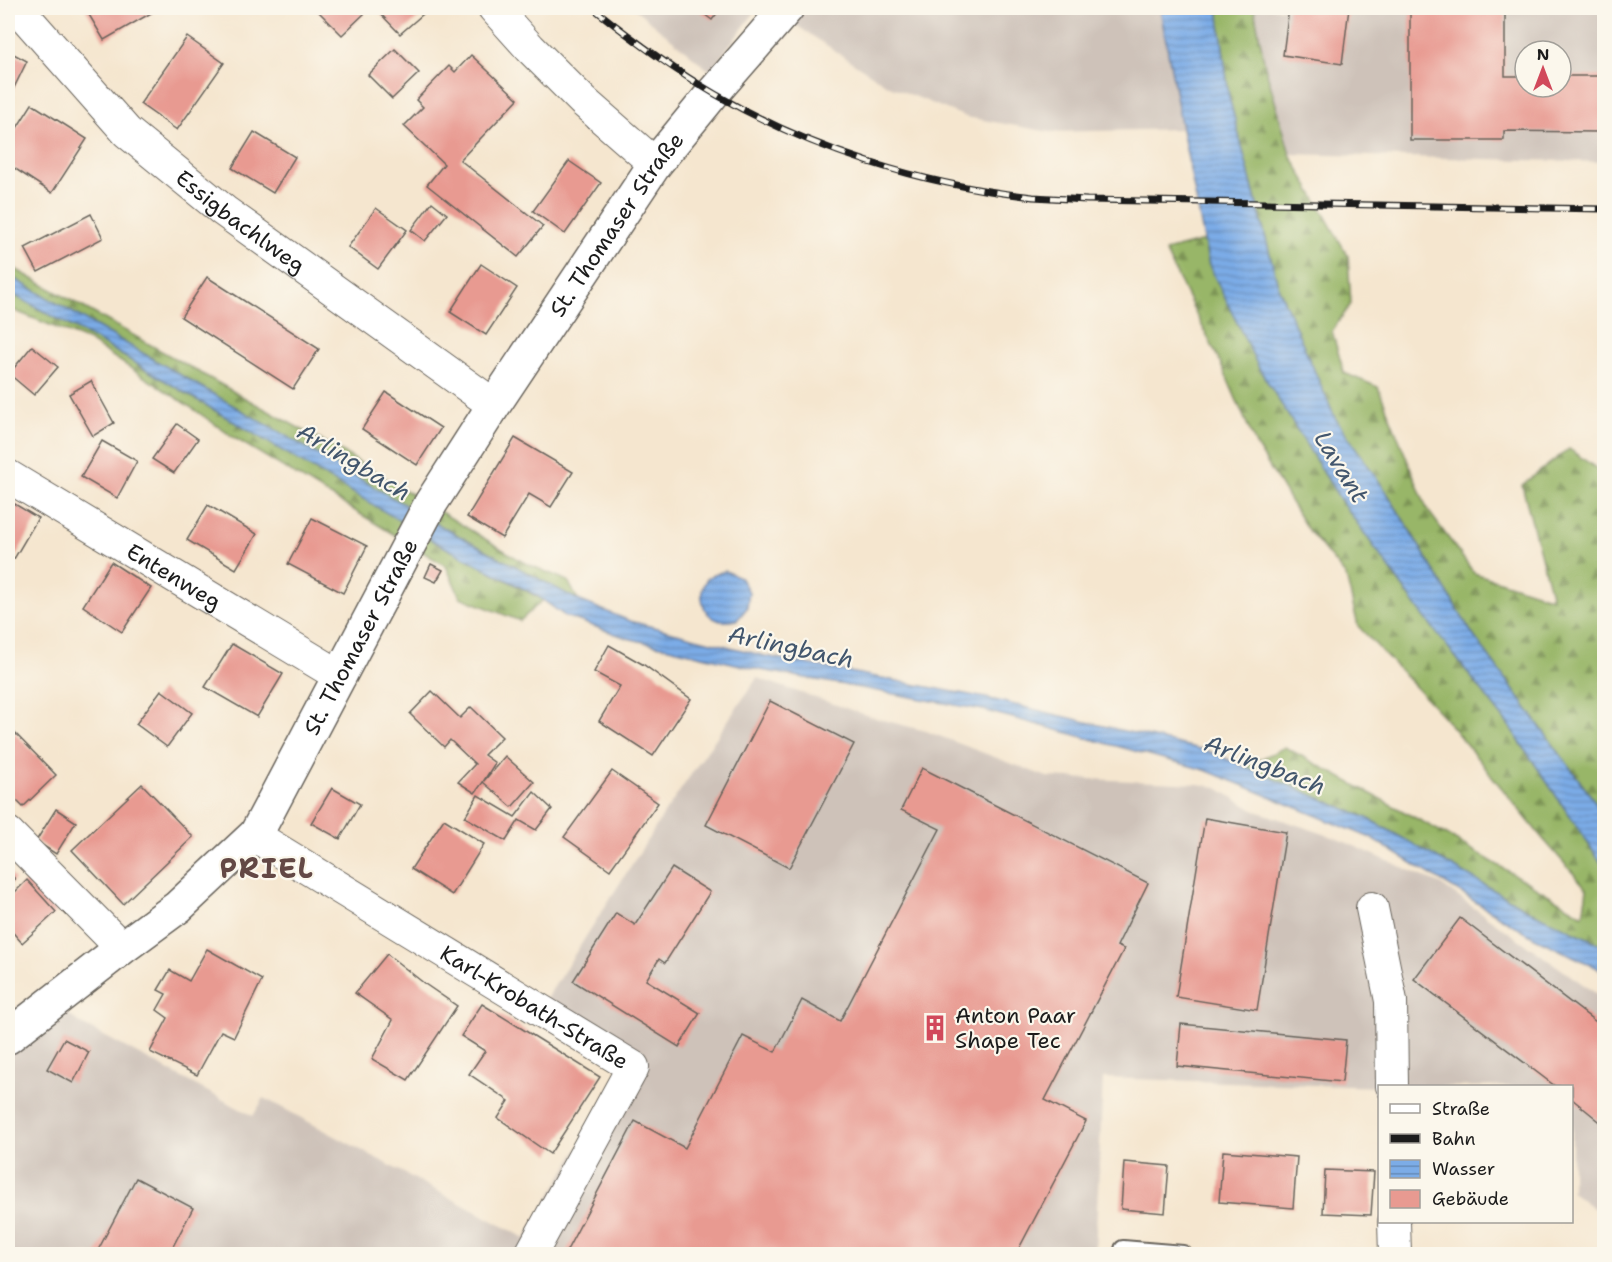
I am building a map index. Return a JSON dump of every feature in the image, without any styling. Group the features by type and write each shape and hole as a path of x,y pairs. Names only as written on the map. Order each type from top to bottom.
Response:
{"main road":[{"name":"St. Thomaser Straße","path":"8,1037 178,907 256,834 431,503 494,405 655,164 787,8"}],"street":[{"name":"Essigbachlweg","path":"15,8 127,132 224,211 494,405"},
{"path":"494,8 583,101 655,164"},
{"name":"Entenweg","path":"8,476 340,676"},
{"path":"8,833 122,948"},
{"name":"Karl-Krobath-Straße","path":"256,834 278,850 633,1067 531,1254"},
{"path":"1372,908 1391,1001 1392,1085"},
{"path":"1394,1223 1395,1254"}],"lane":[{"path":"1123,1249 1183,1254"}],"shaded area":[{"path":"634,8 758,8 710,71"},
{"path":"770,8 1160,8 1182,129 1050,132 966,117 887,85"},
{"path":"1254,8 1604,8 1604,162 1290,154 1265,66"},
{"path":"757,678 875,718 926,731 1047,777 1198,784 1216,787 1253,810 1336,838 1440,884 1604,999 1604,1216 1573,1193 1573,1085 1378,1085 1378,1087 1103,1078 1095,1254 8,1254 8,1014 40,991 78,1022 253,1116 264,1098 525,1238 631,1059 543,1004 664,814"}],"green space":[{"path":"1218,8 1254,8 1265,66 1290,154 1348,256 1351,304 1332,331 1344,373 1378,387 1427,509 1474,573 1552,598 1522,485 1569,449 1604,474 1604,814 1473,635 1387,493 1335,418 1279,289 1229,97"},
{"path":"1204,241 1209,265 1260,370 1340,499 1420,611 1510,727 1604,867 1604,946 1530,911 1369,819 1245,767 1285,747 1445,834 1583,915 1587,889 1543,839 1444,717 1358,626 1346,576 1306,527 1256,445 1221,364 1165,251"},
{"path":"8,265 347,455 523,562 568,581 578,600 448,530 8,275"},
{"path":"8,292 95,339 439,544 543,600 520,621 460,597 446,566 233,437 89,341 8,308"}],"water":[{"name":"Lavant","path":"1160,8 1218,8 1229,97 1279,289 1335,418 1387,493 1473,635 1604,814 1604,867 1510,727 1420,611 1340,499 1260,370 1209,265"},
{"name":"Arlingbach","path":"8,275 448,530 578,600 630,621 765,656 986,698 1208,751 1369,819 1530,911 1604,946 1604,971 1533,937 1371,838 1205,770 983,710 761,670 627,638 565,616 536,595 439,544 95,339 8,292"},
{"path":"725,571 740,577 749,592 747,608 737,620 715,619 706,611 703,604 702,591 707,579"}],"building":[{"path":"85,8 160,8 104,40"},
{"path":"321,8 360,8 365,13 342,35 318,11"},
{"path":"375,8 430,8 400,34"},
{"path":"696,8 721,8 712,20"},
{"path":"1289,8 1349,8 1342,64 1283,55"},
{"path":"1410,8 1505,8 1505,76 1513,76 1513,99 1573,99 1573,76 1602,76 1602,132 1504,131 1504,140 1410,140"},
{"path":"187,37 224,63 177,130 140,104"},
{"path":"395,49 419,73 392,99 368,75"},
{"path":"8,51 27,61 8,100"},
{"path":"471,55 518,99 460,160 543,226 518,257 427,185 444,164 404,126 423,107 416,100 449,66 455,72"},
{"path":"32,104 87,139 52,193 8,164 8,142"},
{"path":"254,132 295,157 273,193 232,168"},
{"path":"569,161 601,183 565,234 533,211"},
{"path":"432,202 447,214 425,241 411,230"},
{"path":"376,208 407,230 378,269 348,247"},
{"path":"91,214 103,238 38,272 25,248"},
{"path":"481,264 517,288 486,335 450,312"},
{"path":"207,277 319,349 293,389 181,317"},
{"path":"32,346 58,367 34,395 9,374"},
{"path":"91,381 114,423 93,436 69,394"},
{"path":"386,392 441,428 417,465 362,429"},
{"path":"177,424 198,439 174,473 152,459"},
{"path":"515,438 573,472 551,507 529,494 502,538 467,517"},
{"path":"102,441 137,461 117,498 81,477"},
{"path":"8,500 38,518 14,559 8,555"},
{"path":"208,505 257,534 236,569 187,540"},
{"path":"312,518 367,546 343,593 288,564"},
{"path":"111,562 151,588 122,632 83,606"},
{"path":"431,564 443,570 436,582 425,577"},
{"path":"232,644 283,674 257,717 205,687"},
{"path":"609,645 644,665 691,699 653,756 599,721 620,686 594,672"},
{"path":"161,690 192,713 167,747 136,724"},
{"path":"432,691 460,718 471,707 502,737 484,755 495,763 475,793 458,782 475,764 450,740 444,747 410,714"},
{"path":"770,701 854,744 789,868 706,825"},
{"path":"8,726 56,775 23,807 8,792"},
{"path":"505,756 534,782 512,807 483,782"},
{"name":"Anton Paar Shape Tec","path":"922,768 1148,883 1117,946 1124,949 1045,1100 1086,1121 1016,1254 565,1254 635,1121 685,1148 743,1036 775,1052 802,1000 840,1021 940,829 901,810"},
{"path":"612,771 658,803 610,870 564,837"},
{"path":"142,784 193,837 123,904 72,850"},
{"path":"332,788 360,804 340,839 311,823"},
{"path":"534,792 552,809 536,830 519,820 506,841 465,817 478,795 515,817"},
{"path":"56,809 76,822 56,854 36,841"},
{"path":"1205,818 1286,832 1257,1010 1176,997"},
{"path":"444,819 484,844 452,895 411,869"},
{"path":"672,868 710,892 665,963 659,959 646,980 700,1013 679,1047 573,981 616,913 635,925"},
{"path":"8,871 15,879 8,887"},
{"path":"27,880 56,912 22,943 8,927 8,899"},
{"path":"1460,918 1604,1028 1604,1125 1573,1100 1573,1085 1554,1085 1414,979"},
{"path":"207,949 262,980 234,1037 221,1031 197,1075 150,1052 168,1018 157,1010 166,994 158,990 170,970 189,981"},
{"path":"387,954 457,1006 408,1080 372,1059 393,1020 355,993"},
{"path":"482,1004 600,1077 550,1154 498,1118 509,1101 469,1074 485,1051 461,1036"},
{"path":"1181,1024 1346,1040 1342,1082 1177,1066"},
{"path":"64,1039 89,1052 73,1083 47,1069"},
{"path":"1223,1151 1297,1157 1293,1208 1219,1202"},
{"path":"1124,1162 1169,1166 1165,1213 1121,1209"},
{"path":"1325,1170 1374,1172 1371,1215 1323,1213"},
{"path":"136,1178 193,1208 169,1254 96,1254"}],"railway":[{"path":"593,8 683,74 752,114 829,148 909,174 950,184 1033,197 1087,200 1604,209"}],"place":[{"name":"Anton Paar Shape Tec","path":"935,1028"}],"district":[{"name":"PRIEL","path":"267,868"}]}
